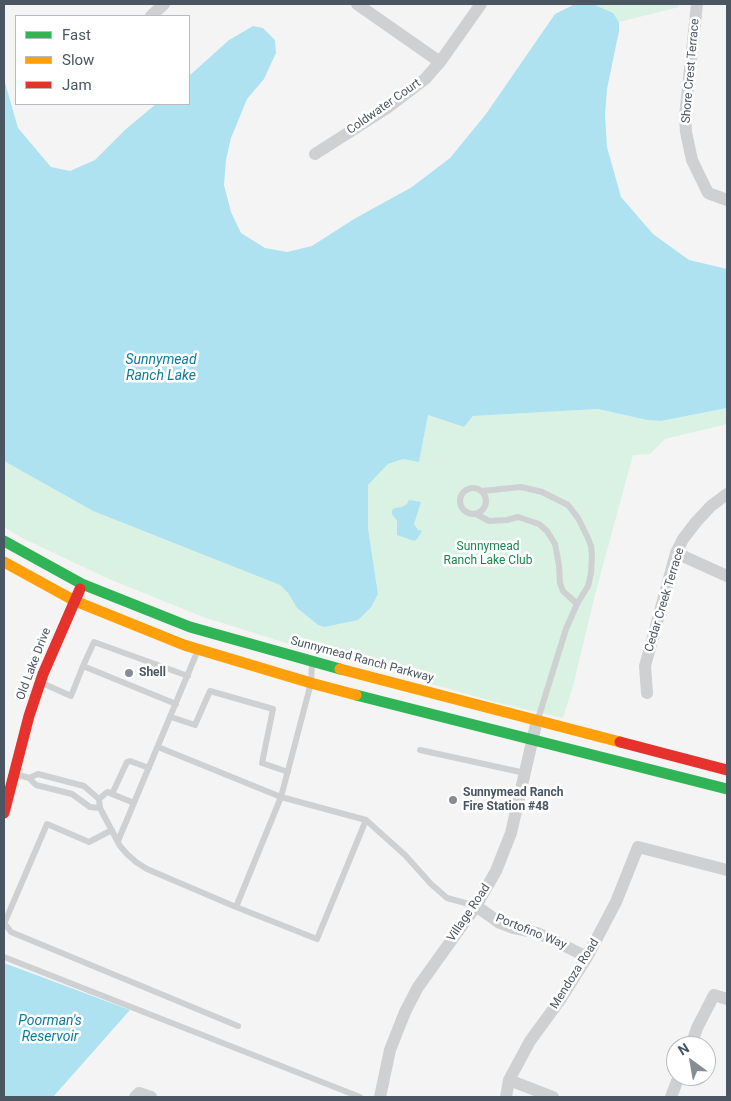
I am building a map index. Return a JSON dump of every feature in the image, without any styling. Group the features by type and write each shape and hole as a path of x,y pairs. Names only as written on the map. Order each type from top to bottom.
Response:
{"main road":[{"name":"Sunnymead Ranch Parkway","path":"4,541 82,584 190,627 312,662 727,770"},
{"path":"4,562 75,601 184,645 311,683 726,786"},
{"name":"Old Lake Drive","path":"4,813 9,773 40,683 82,584"}],"street":[{"path":"152,15 164,4"},
{"path":"357,4 440,62"},
{"name":"Coldwater Court","path":"315,154 387,108 425,79 440,62 481,4"},
{"name":"Shore Crest Terrace","path":"698,4 686,132 692,160 708,193 727,200"},
{"name":"Cedar Creek Terrace","path":"647,693 645,666 676,553 683,539 696,522 711,506 727,494"},
{"path":"676,553 727,576"},
{"name":"Village Road","path":"380,1097 390,1050 418,987 476,906 496,870 511,833 537,720"},
{"name":"Mendoza Road","path":"506,1097 509,1080 530,1041 560,1000 587,957 616,902 638,847 727,870"},
{"name":"Portofino Way","path":"476,906 500,922 514,928 537,933 587,957"},
{"path":"694,1036 714,996 727,998"},
{"path":"509,1080 554,1097"}],"lane":[{"path":"482,491 486,498 486,506 480,513 472,515 464,511 461,507 460,498 465,490 469,488 491,492 521,487 542,492 568,505 578,518 591,546 591,573 588,586 566,629 537,720"},
{"path":"476,514 489,521 518,517 539,524 547,531 555,544 560,583 563,591 578,604"},
{"path":"40,683 71,696 94,642 188,676"},
{"path":"118,841 198,649"},
{"path":"236,907 282,796 311,683 312,662"},
{"path":"83,666 176,704"},
{"path":"171,717 195,725 210,691 273,709 262,763 288,772"},
{"path":"158,747 282,796 366,820 405,855 431,884 447,898 476,906"},
{"path":"420,750 525,773"},
{"path":"112,794 127,762 130,761 149,768"},
{"path":"9,773 29,778 36,785 72,794 90,807 100,808"},
{"path":"29,778 38,774 84,786 99,799 100,808 126,854 147,869 317,940 366,820"},
{"path":"99,799 108,792 134,803"},
{"path":"112,830 89,842 47,824 4,924 11,932 238,1026"},
{"path":"4,957 360,1097"}],"green space":[{"path":"595,4 679,4 679,7 619,22 612,13"},
{"name":"Sunnymead Ranch Lake Club","path":"727,408 727,424 665,439 650,454 633,455 563,718 503,704 368,664 302,648 203,617 109,579 24,539 4,527 4,461 93,511 280,585 288,593 297,608 318,625 378,594 368,528 368,485 388,464 403,459 419,462 428,415 463,427 473,416 598,409 647,420 661,421"}],"water":[{"name":"Sunnymead Ranch Lake","path":"575,4 595,5 613,13 619,22 619,31 607,89 605,115 607,147 621,197 653,234 689,260 727,269 727,408 661,421 647,420 598,409 473,416 464,427 428,415 419,462 403,459 388,464 368,485 368,528 378,594 371,607 358,620 324,627 318,625 297,608 288,593 280,585 93,511 4,461 4,79 18,128 51,167 70,171 95,160 126,129 155,105 190,105 190,75 229,40 253,26 263,28 275,40 276,53 264,79 247,99 231,138 226,160 224,185 231,212 241,233 265,248 287,252 312,246 354,219 412,187 450,158 486,114 555,14"},
{"path":"409,500 421,502 414,524 418,530 422,531 414,541 397,535 397,521 392,514 392,510 402,507"},
{"name":"Poorman's Reservoir","path":"4,963 130,1010 53,1097 4,1097"}],"traffic: fast":[{"path":"4,541 82,584 190,627 340,669"},
{"path":"356,695 727,789"}],"traffic: slow":[{"path":"4,562 75,601 184,645 356,695"},
{"path":"340,669 620,742"}],"traffic: jam":[{"path":"4,813 29,716 43,674 80,589"},
{"path":"620,742 727,770"}],"place":[{"name":"Shell","path":"129,673"},
{"name":"Sunnymead Ranch Fire Station #48","path":"453,800"}]}
